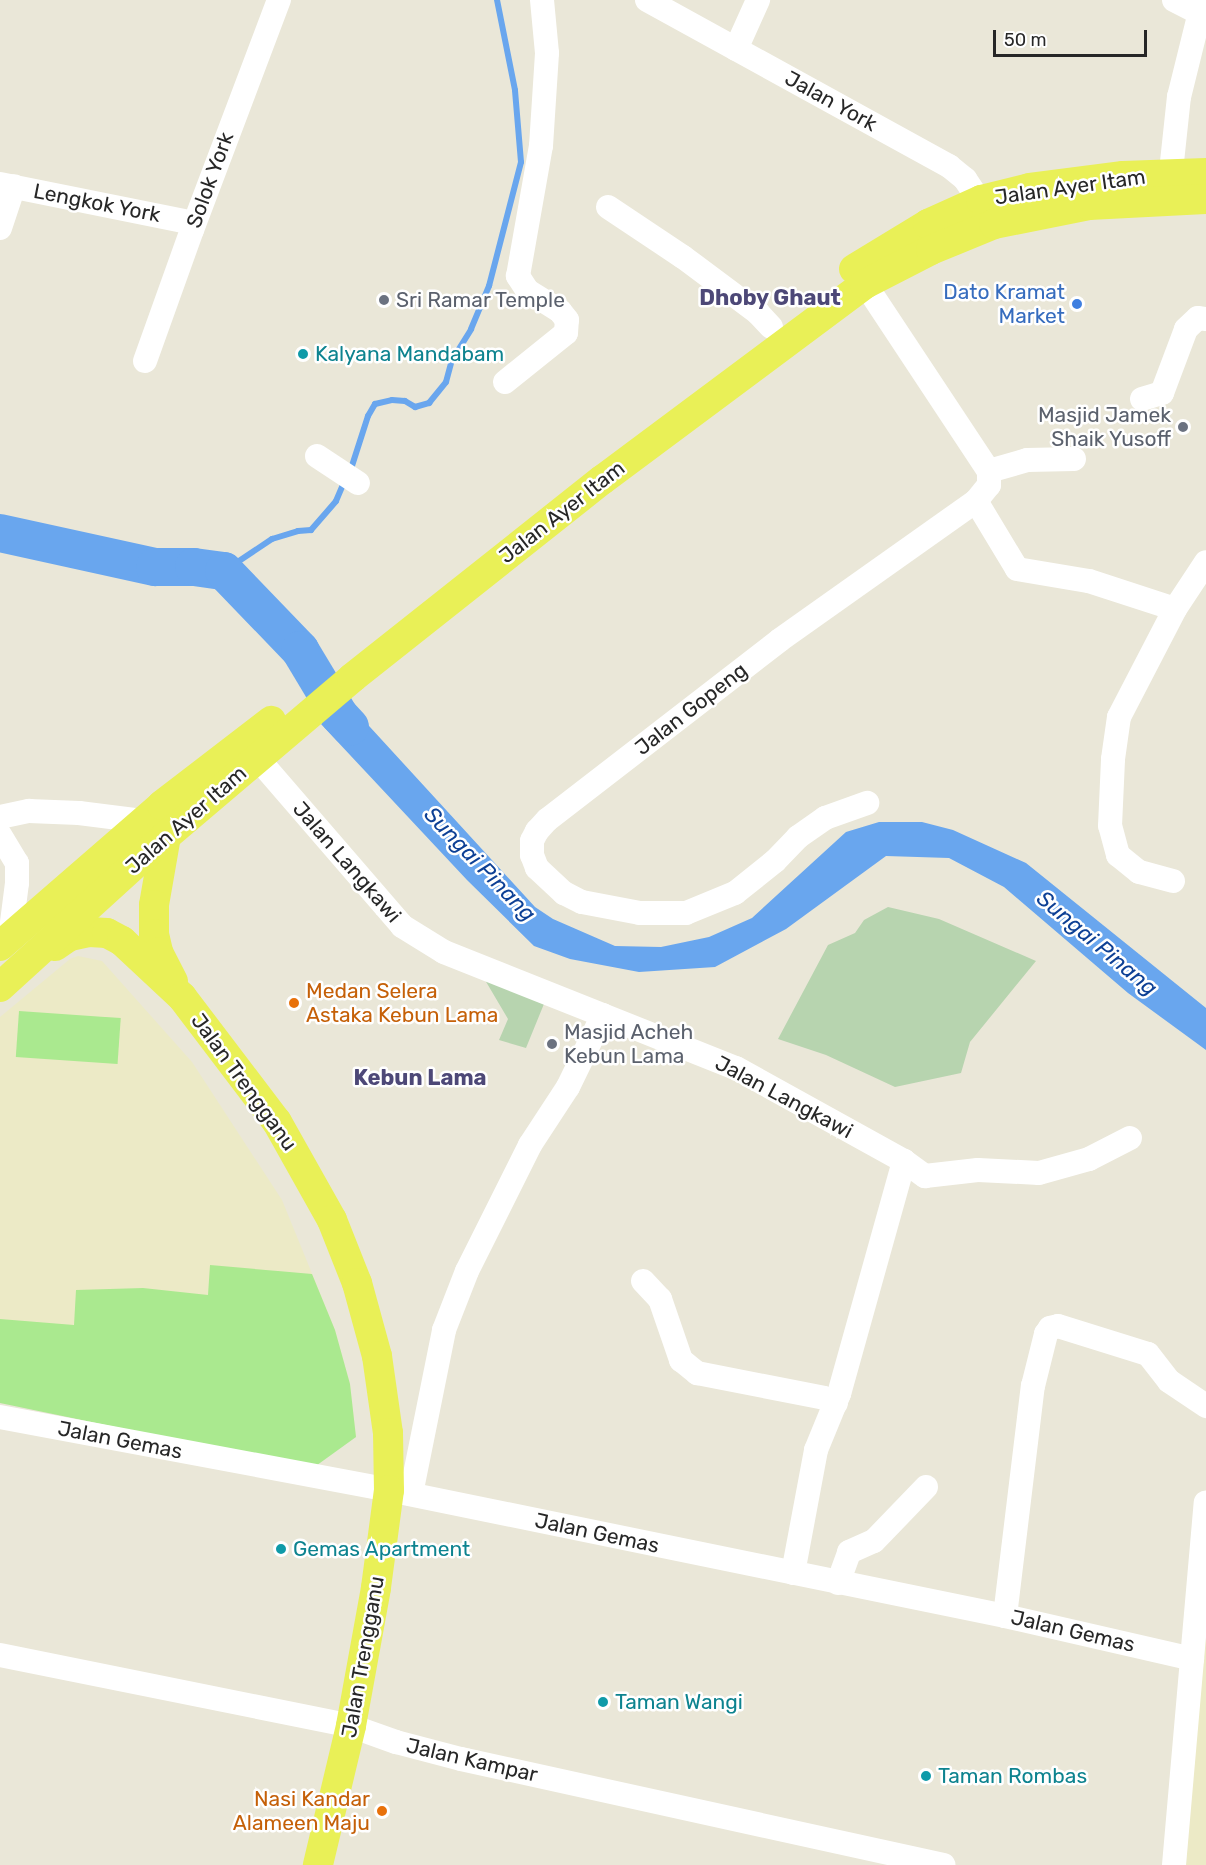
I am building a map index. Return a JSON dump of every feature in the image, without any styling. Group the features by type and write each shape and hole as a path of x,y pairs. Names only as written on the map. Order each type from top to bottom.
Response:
{"main road":[{"name":"Jalan Ayer Itam","path":"5,942 154,829 287,721 592,462 771,327 856,267 928,224 988,212 1089,205 1170,186 1206,173"},
{"name":"Jalan Ayer Itam","path":"1170,186 1206,199"},
{"name":"Jalan Ayer Itam","path":"347,669 865,284 931,250 988,212"},
{"name":"Jalan Ayer Itam","path":"9,979 154,829"},
{"name":"Jalan Trengganu","path":"154,829 154,934 158,952 182,997 277,1122 332,1220 357,1283 377,1356 388,1433 400,1492 376,1588 351,1726 318,1865"},
{"name":"Jalan Trengganu","path":"9,979 70,936 89,932 106,933 122,941 182,997"}],"street":[{"name":"Solok York","path":"146,361 194,223 279,0"},
{"path":"504,382 566,333 567,320 560,311 527,290 518,276 519,260 541,146 547,53 542,0"},
{"name":"Jalan York","path":"647,0 949,166 965,179 988,212"},
{"path":"736,49 758,0"},
{"path":"1170,186 1179,97 1201,6 1173,0"},
{"name":"Lengkok York","path":"7,185 194,223"},
{"path":"0,228 7,185"},
{"path":"608,207 683,257 758,313 771,327"},
{"path":"865,284 989,471 1027,460 1074,459"},
{"path":"1142,399 1162,393 1186,329 1198,318 1206,319"},
{"path":"317,456 358,483"},
{"name":"Jalan Gopeng","path":"867,803 825,818 798,837 775,861 735,893 686,913 640,913 582,902 564,893 537,868 532,855 532,841 547,820 780,640 976,501 988,485 989,471"},
{"path":"976,501 1017,569 1089,581 1175,609"},
{"path":"1173,881 1140,872 1118,855 1110,826 1113,759 1119,717 1175,609 1206,562"},
{"name":"Jalan Langkawi","path":"251,750 402,926 444,952 736,1068 904,1161 925,1176 978,1170 1039,1173 1089,1159 1130,1138"},
{"path":"0,817 29,812 79,813 154,829"},
{"path":"0,835 17,862 17,883 5,942"},
{"path":"400,1492 444,1330 467,1271 530,1145 568,1087 603,1015"},
{"path":"793,1573 816,1450 836,1403 904,1161"},
{"path":"643,1281 660,1299 681,1360 697,1373 824,1398 836,1403"},
{"path":"1005,1616 1033,1386 1046,1334 1050,1328 1058,1326 1148,1354 1169,1381 1206,1407"},
{"name":"Jalan Gemas","path":"0,1417 400,1492 1005,1616 1192,1659"},
{"path":"838,1583 849,1552 874,1541 895,1516 926,1487"},
{"path":"1174,1865 1206,1502"},
{"name":"Jalan Kampar","path":"0,1655 351,1726 396,1742 461,1759 944,1865"}],"shaded area":[{"path":"78,956 102,961 192,1062 282,1200 335,1330 350,1384 356,1437 0,1403 0,1017 70,959"},
{"path":"1206,1621 1206,1865 1186,1865"}],"green space":[{"path":"888,907 939,919 1036,961 970,1042 961,1073 895,1087 826,1055 778,1039 828,945 855,933 864,920"},
{"path":"485,980 546,999 526,1048 499,1040 508,1019"},
{"path":"19,1011 121,1018 118,1064 16,1057"},
{"path":"210,1265 312,1274 335,1330 350,1384 356,1437 313,1468 0,1403 0,1319 74,1325 76,1290 143,1288 208,1295"}],"water":[{"name":"Sungai Pinang","path":"348,703 535,907 553,919 615,946 661,947 709,937 752,918 846,832 879,822 922,822 953,830 1026,863 1206,1008 1206,1050 1128,993 1004,887 949,858 886,856 786,929 715,967 639,972 570,959 534,946 467,880 321,724"}],"waterway":[{"path":"350,472 368,416 375,404 392,400 405,401 415,407 429,403 446,382 452,360 471,329 489,286 521,162 515,90 497,0"},
{"path":"224,571 272,539 298,531 311,530 336,501 345,480"},
{"path":"0,533 155,567 194,567 224,571 300,650 339,715 350,727"}],"place":[{"name":"Sri Ramar Temple","path":"384,300"},
{"name":"Dato Kramat Market","path":"1077,304"},
{"name":"Kalyana Mandabam","path":"303,354"},
{"name":"Masjid Jamek Shaik Yusoff","path":"1183,427"},
{"name":"Medan Selera Astaka Kebun Lama","path":"294,1003"},
{"name":"Masjid Acheh Kebun Lama","path":"552,1044"},
{"name":"Gemas Apartment","path":"281,1549"},
{"name":"Taman Wangi","path":"603,1702"},
{"name":"Taman Rombas","path":"926,1776"},
{"name":"Nasi Kandar Alameen Maju","path":"382,1811"}],"district":[{"name":"Dhoby Ghaut","path":"770,298"},
{"name":"Kebun Lama","path":"420,1078"}]}
